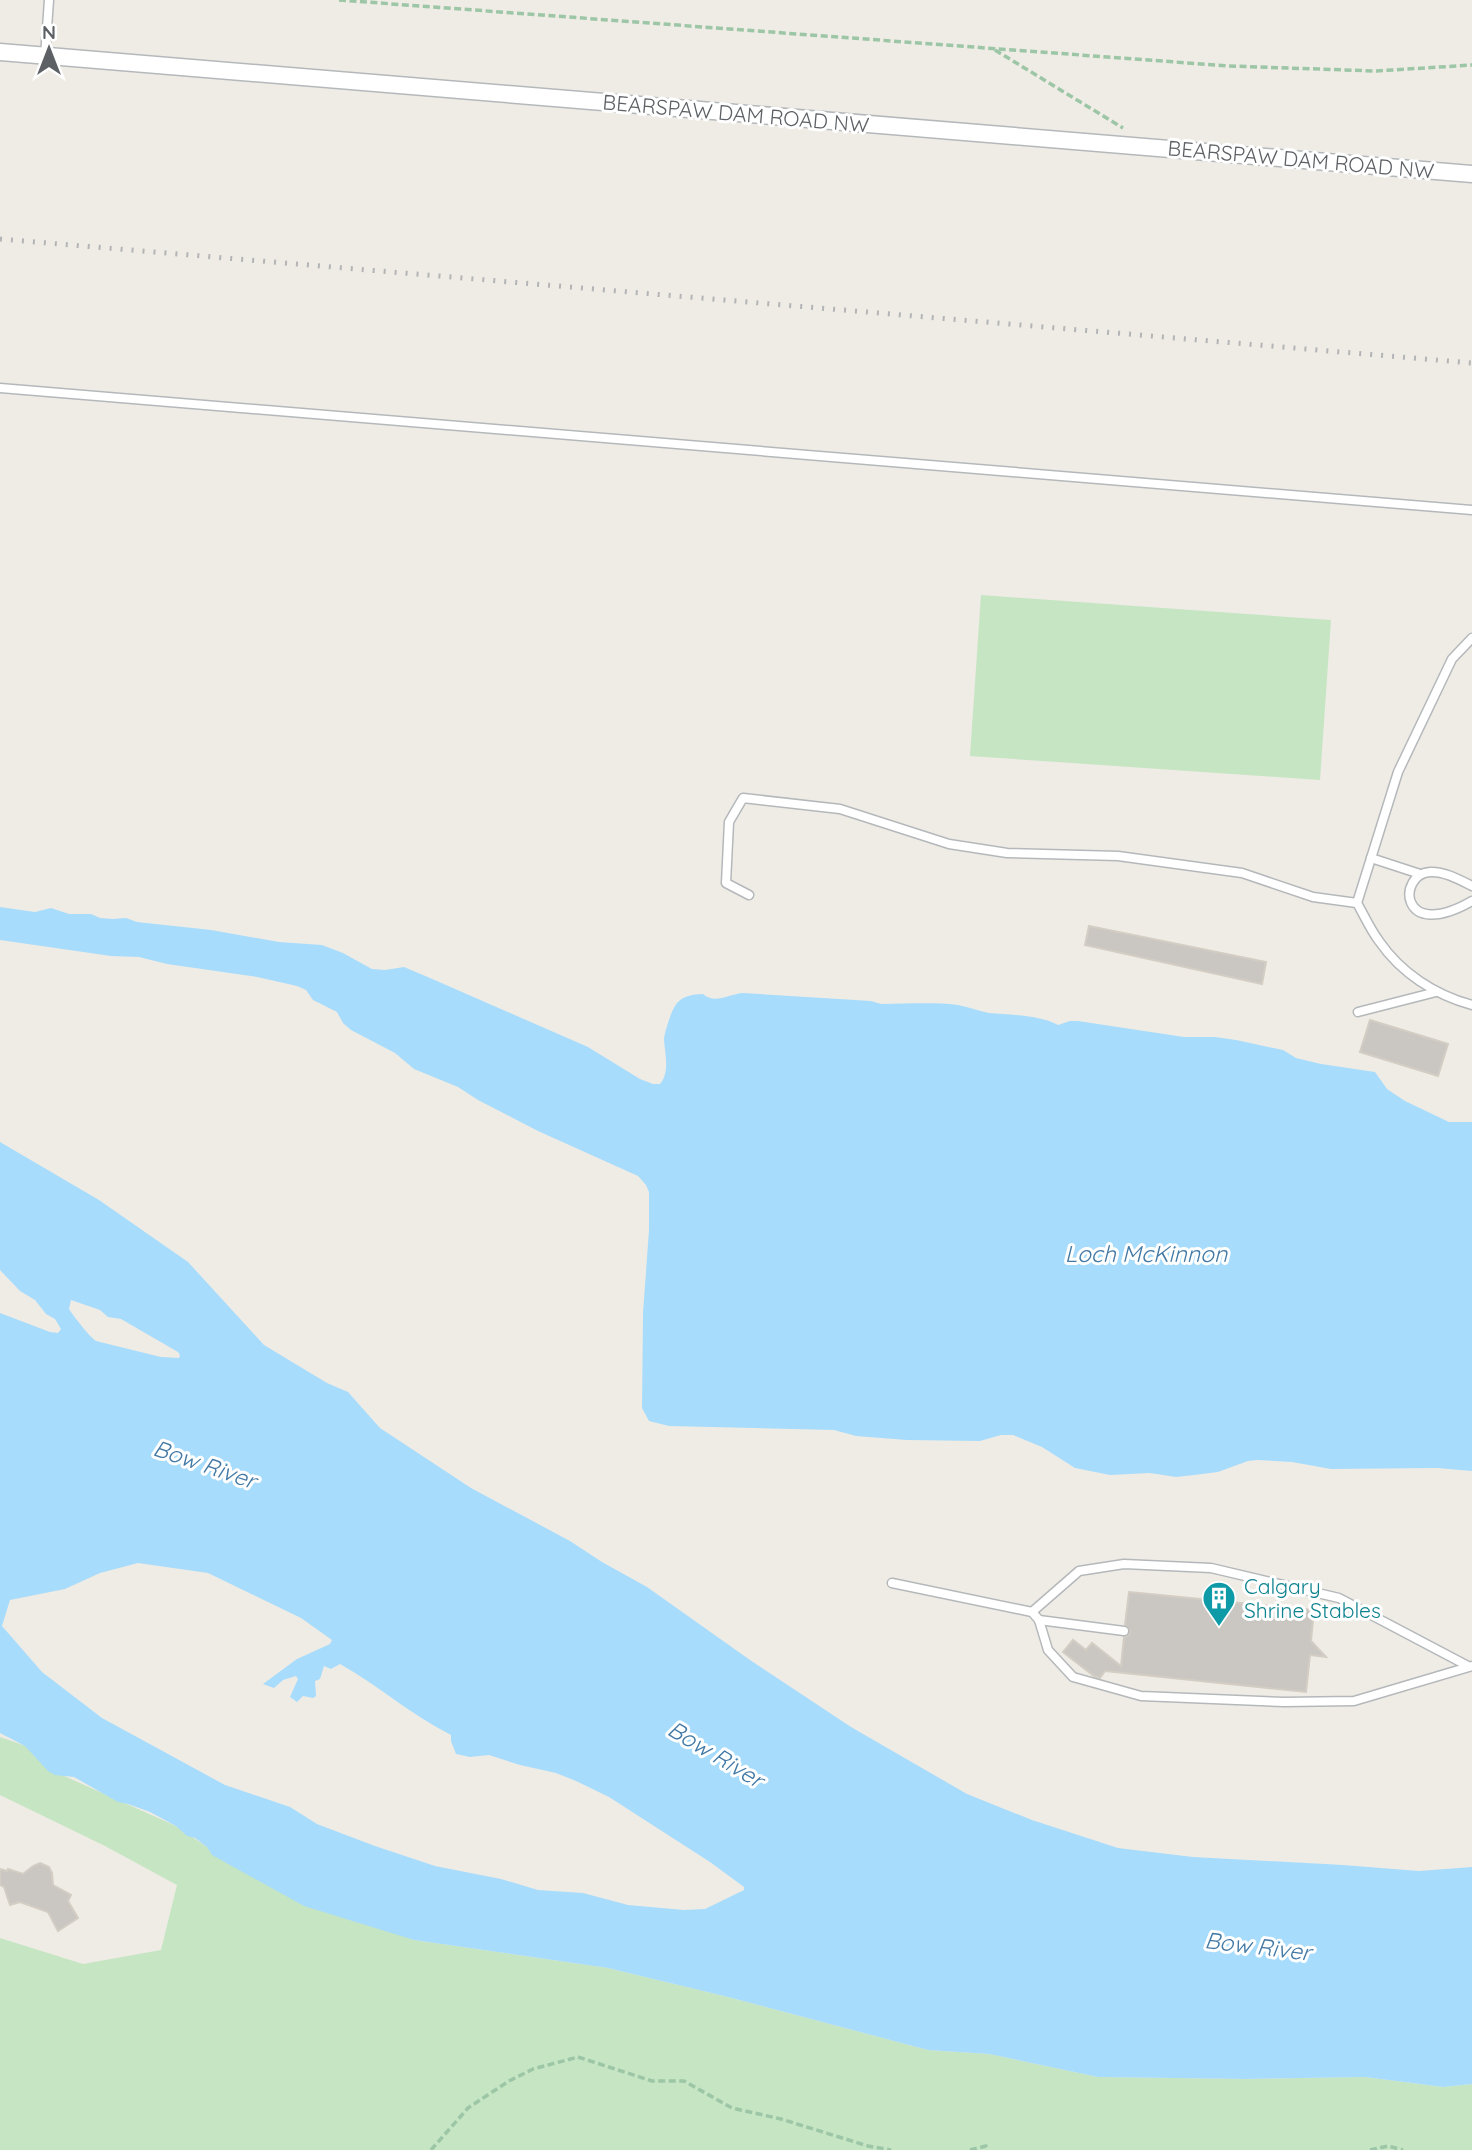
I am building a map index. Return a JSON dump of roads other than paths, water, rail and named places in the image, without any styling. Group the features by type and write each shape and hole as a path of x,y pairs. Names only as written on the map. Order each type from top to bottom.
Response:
{"street":[{"name":"BEARSPAW DAM ROAD NW","path":"0,52 1472,174"}],"lane":[{"path":"45,56 50,0"},
{"path":"0,388 1472,510"},
{"path":"1472,638 1452,659 1398,772 1357,903 1379,942 1406,971 1436,992 1472,1006"},
{"path":"749,895 726,883 729,822 743,798 840,809 948,844 1007,853 1118,856 1242,873 1313,897 1357,903"},
{"path":"1371,858 1420,874 1440,873 1472,886"},
{"path":"1420,874 1409,890 1412,907 1419,912 1437,916 1472,901"},
{"path":"1358,1012 1436,992"},
{"path":"1032,1612 1079,1571 1124,1564 1211,1568 1339,1598 1470,1666"},
{"path":"892,1583 1032,1612 1039,1620 1048,1650 1073,1677 1141,1696 1284,1702 1354,1701 1470,1666"},
{"path":"1039,1620 1124,1631"}],"water":[{"name":"Loch McKinnon","path":"0,907 35,912 51,908 69,914 126,918 137,922 211,930 279,942 322,945 372,969 404,967 588,1047 653,1084 660,1084 665,1074 665,1034 679,1001 695,995 703,994 716,999 742,993 871,1001 881,1004 949,1004 989,1013 1034,1017 1058,1025 1078,1021 1184,1037 1215,1037 1283,1050 1296,1058 1321,1064 1375,1072 1387,1089 1405,1101 1449,1122 1472,1122 1472,1471 1437,1468 1331,1469 1292,1462 1257,1460 1218,1472 1176,1477 1150,1473 1110,1475 1075,1468 1042,1447 1013,1435 1001,1435 980,1441 907,1440 856,1436 834,1430 669,1426 649,1421 642,1408 649,1192 638,1176 538,1131 458,1087 414,1069 395,1053 351,1030 337,1012 313,1000 306,990 297,986 139,957 111,956 0,940"},
{"name":"Bow River","path":"0,1142 99,1200 188,1262 264,1345 327,1383 348,1392 380,1428 471,1488 570,1541 647,1587 851,1727 967,1794 1032,1820 1118,1848 1193,1857 1419,1871 1472,1867 1472,2084 1443,2087 1365,2077 1098,2077 989,2054 928,2050 608,1968 414,1940 304,1906 212,1855 207,1847 195,1838 187,1836 176,1826 150,1812 118,1802 74,1777 55,1775 25,1746 0,1733 0,1313 50,1332 58,1333 61,1329 55,1319 46,1314 35,1300 20,1291 0,1270","holes":["71,1300 100,1310 108,1317 121,1319 178,1352 179,1358 161,1357 96,1341 69,1309","138,1563 208,1573 301,1618 332,1640 330,1644 297,1659 263,1684 274,1688 283,1680 296,1676 298,1679 290,1697 297,1702 303,1696 313,1698 316,1696 315,1681 320,1679 324,1666 331,1669 340,1664 422,1719 451,1735 456,1754 470,1757 489,1755 576,1781 609,1797 710,1862 744,1887 744,1890 705,1909 684,1910 628,1905 583,1893 538,1890 501,1879 435,1866 375,1846 317,1824 290,1807 225,1785 102,1718 42,1672 2,1626 10,1600 65,1589 100,1573"]}],"railway":[{"path":"0,239 1472,363"}],"place":[{"name":"Calgary Shrine Stables","path":"1219,1628"}]}
